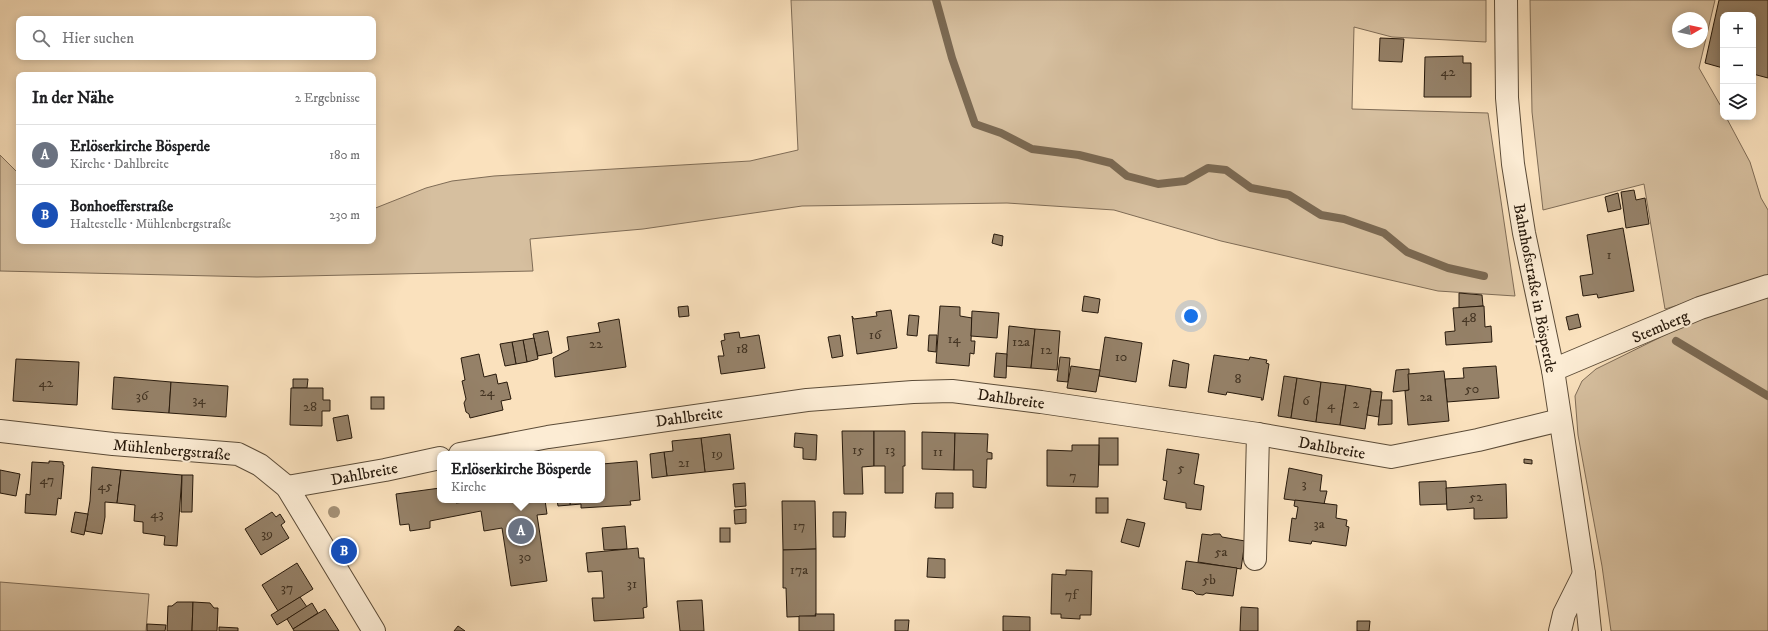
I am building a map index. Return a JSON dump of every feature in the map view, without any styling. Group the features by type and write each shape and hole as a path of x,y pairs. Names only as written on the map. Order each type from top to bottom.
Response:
{"street":[{"name":"Bahnhofstraße in Bösperde","path":"1506,0 1507,98 1513,164 1524,233 1553,370 1584,574 1590,631"},
{"name":"Stemberg","path":"1553,370 1700,308 1768,286"},
{"name":"Dahlbreite","path":"476,451 548,437 807,400 913,392 952,391 1258,434 1392,457 1478,440 1560,420"},
{"name":"Mühlenbergstraße","path":"0,430 113,444 238,454 260,465 287,487 374,631"},
{"path":"1255,559 1258,434"},
{"name":"Dahlbreite","path":"287,487 385,470 437,459"},
{"path":"1560,631 1564,614 1584,574"}],"shaded area":[{"path":"791,0 1486,0 1486,42 1392,37 1354,27 1352,109 1488,113 1515,296 1438,291 1221,241 1114,210 1007,203 802,206 643,229 530,239 533,271 257,277 0,271 0,155 16,171 16,244 376,244 376,208 426,188 452,181 494,176 750,161 798,150"},
{"path":"1530,0 1715,0 1708,30 1708,12 1672,12 1672,48 1704,48 1699,68 1720,105 1720,120 1728,120 1750,162 1761,198 1768,210 1768,278 1665,309 1644,184 1543,210 1532,112"},
{"path":"1768,296 1768,631 1611,631 1602,566 1578,435 1575,396 1582,381 1596,369 1671,332 1724,309"},
{"path":"0,582 149,594 146,631 0,631"}],"building":[{"path":"1719,0 1768,0 1768,78 1756,75 1756,12 1720,12 1720,67 1705,63"},
{"path":"1380,38 1404,39 1402,62 1379,61"},
{"path":"1463,56 1463,63 1471,63 1471,97 1424,97 1425,57"},
{"path":"1634,190 1636,200 1645,198 1649,224 1626,228 1621,192"},
{"path":"1618,193 1621,209 1608,212 1605,197"},
{"path":"1623,228 1634,291 1598,298 1597,294 1583,296 1580,276 1593,274 1587,235"},
{"path":"994,234 1003,236 1002,246 992,243"},
{"path":"1459,293 1482,295 1483,306 1459,308"},
{"path":"1084,296 1100,299 1098,313 1082,311"},
{"path":"688,306 689,316 679,317 678,307"},
{"path":"940,306 960,307 960,316 972,318 971,341 975,341 974,354 970,353 969,366 936,363"},
{"path":"1484,306 1485,327 1491,326 1492,342 1446,345 1445,332 1455,331 1453,308"},
{"path":"891,310 897,348 857,354 852,316 854,319 877,316 876,312"},
{"path":"972,311 999,313 997,338 971,336"},
{"path":"1578,314 1581,327 1569,330 1566,317"},
{"path":"909,315 919,316 917,336 907,335"},
{"path":"619,319 626,367 555,377 553,358 569,350 567,337 600,332 598,323"},
{"path":"1009,326 1035,329 1031,368 1006,366"},
{"path":"1035,329 1060,331 1057,370 1031,368"},
{"path":"548,331 552,353 538,356 533,334"},
{"path":"739,332 740,338 759,335 765,368 721,374 718,356 724,356 721,341 725,340 724,334"},
{"path":"840,335 843,356 832,358 828,337"},
{"path":"929,335 937,335 936,352 928,351"},
{"path":"1105,337 1142,343 1136,382 1099,376"},
{"path":"534,338 538,359 527,362 523,340"},
{"path":"523,340 527,362 516,364 512,342"},
{"path":"512,342 516,364 505,366 500,344"},
{"path":"996,353 1007,354 1006,378 994,377"},
{"path":"479,354 484,377 496,374 498,384 507,382 511,399 501,401 503,410 470,418 469,414 466,412 464,403 466,399 462,381 465,380 461,358"},
{"path":"1214,355 1249,360 1250,357 1267,360 1266,363 1269,364 1263,400 1261,400 1262,398 1227,392 1226,395 1208,392"},
{"path":"1060,357 1070,358 1068,382 1057,381"},
{"path":"16,359 79,362 77,405 13,401"},
{"path":"1173,360 1189,364 1186,388 1169,386"},
{"path":"1071,366 1100,370 1096,392 1067,388"},
{"path":"1496,366 1499,398 1447,402 1445,379 1464,378 1463,368"},
{"path":"1409,369 1409,390 1393,392 1396,370"},
{"path":"1444,371 1449,421 1408,425 1405,391 1409,390 1408,374"},
{"path":"1284,376 1297,378 1291,418 1278,416"},
{"path":"114,377 171,382 169,413 112,409"},
{"path":"1297,378 1321,382 1316,422 1291,418"},
{"path":"293,379 308,379 307,388 293,388"},
{"path":"171,382 228,386 226,417 169,413"},
{"path":"1321,382 1346,385 1340,425 1316,422"},
{"path":"1346,385 1371,389 1365,429 1340,425"},
{"path":"291,388 323,388 323,400 330,400 330,411 322,411 322,426 290,425"},
{"path":"1371,391 1382,392 1379,417 1367,415"},
{"path":"371,397 384,397 384,409 371,409"},
{"path":"1381,400 1392,400 1392,424 1378,425"},
{"path":"348,415 352,438 337,441 333,418"},
{"path":"842,431 874,431 874,466 862,467 863,494 844,494"},
{"path":"874,431 905,431 903,493 885,493 885,466 874,466"},
{"path":"922,432 955,433 954,470 922,469"},
{"path":"795,433 817,435 816,460 803,459 803,448 794,447"},
{"path":"955,433 988,434 987,452 992,453 992,459 987,459 986,488 973,487 973,470 954,470"},
{"path":"730,434 734,469 705,472 701,438"},
{"path":"701,438 705,472 667,476 664,452 673,451 672,441"},
{"path":"1099,438 1118,438 1118,465 1099,465"},
{"path":"1072,445 1099,445 1098,487 1047,486 1047,450 1072,451"},
{"path":"1167,449 1199,454 1194,484 1204,486 1201,510 1186,508 1186,503 1164,499 1167,481 1163,480"},
{"path":"664,452 667,476 652,478 650,454"},
{"path":"1524,459 1532,460 1532,464 1524,463"},
{"path":"49,461 63,462 64,465 61,499 58,498 56,515 25,513 26,494 30,495 32,462 49,463"},
{"path":"637,461 640,500 630,501 631,505 581,508 581,504 570,505 570,503 605,503 605,464"},
{"path":"92,467 121,470 117,503 105,502 105,517 102,534 85,531 90,501"},
{"path":"1289,468 1322,475 1320,491 1327,491 1324,504 1284,499"},
{"path":"0,470 20,474 16,496 0,493"},
{"path":"121,470 182,475 177,546 164,545 165,536 143,533 143,522 134,521 135,505 117,503"},
{"path":"182,475 193,475 192,512 181,512"},
{"path":"1446,481 1447,504 1420,505 1419,482"},
{"path":"745,483 746,506 735,507 733,484"},
{"path":"1506,484 1507,518 1474,519 1474,508 1447,510 1446,488"},
{"path":"437,488 437,503 545,503 547,514 537,515 547,581 511,586 502,528 484,531 481,511 430,521 430,528 410,531 409,524 400,525 396,494"},
{"path":"936,493 953,493 953,508 935,508"},
{"path":"1096,498 1108,498 1108,513 1096,513"},
{"path":"1295,500 1337,505 1336,518 1347,520 1346,526 1349,527 1346,546 1312,541 1311,544 1289,541 1292,518 1296,519 1298,507 1294,506"},
{"path":"782,501 815,501 816,549 783,550"},
{"path":"558,503 570,503 570,505 558,506"},
{"path":"746,509 746,523 735,524 734,510"},
{"path":"75,512 88,514 84,535 71,532"},
{"path":"272,512 276,517 280,514 285,522 281,525 289,538 261,555 245,529"},
{"path":"833,512 846,512 845,537 833,537"},
{"path":"1127,519 1145,523 1139,547 1121,542"},
{"path":"625,526 627,549 604,550 602,528"},
{"path":"720,528 730,528 730,542 720,542"},
{"path":"1202,534 1220,534 1222,537 1245,541 1241,569 1198,562"},
{"path":"638,548 639,558 644,558 647,607 643,608 644,618 594,621 592,598 604,598 602,571 588,572 586,553"},
{"path":"816,549 816,616 787,617 786,588 783,588 783,550"},
{"path":"928,558 945,559 945,578 927,577"},
{"path":"1186,561 1237,568 1233,596 1206,593 1203,595 1182,589"},
{"path":"297,563 313,589 278,611 262,585"},
{"path":"1066,570 1092,571 1091,615 1080,615 1080,619 1061,618 1061,614 1051,614 1052,574 1066,575"},
{"path":"300,597 307,607 277,625 271,615"},
{"path":"702,600 704,631 680,631 677,601"},
{"path":"177,602 193,602 192,631 167,631 168,606 172,606"},
{"path":"193,602 210,603 214,608 218,608 217,631 192,631"},
{"path":"312,603 318,613 293,629 287,619"},
{"path":"1241,607 1258,608 1258,631 1240,631"},
{"path":"325,609 339,631 294,631 293,629"},
{"path":"815,614 834,614 834,631 799,631 799,616 816,616"},
{"path":"1003,616 1030,617 1030,631 1003,631"},
{"path":"895,620 909,620 908,631 895,631"},
{"path":"1357,621 1370,621 1369,631 1357,631"},
{"path":"147,624 166,625 165,631 147,631"},
{"path":"458,626 465,631 454,631"},
{"path":"219,627 238,628 238,631 219,631"}],"waterway":[{"path":"936,0 952,58 975,124 1001,133 1032,149 1079,155 1111,163 1127,176 1158,184 1185,181 1208,168 1226,170 1251,188 1289,195 1321,215 1344,219 1384,233 1407,252 1448,268 1484,276"},
{"path":"1676,341 1768,396"}],"place":[{"name":"Erlöserkirche Bösperde","path":"521,531"},
{"name":"Bonhoefferstraße","path":"344,551"}]}
